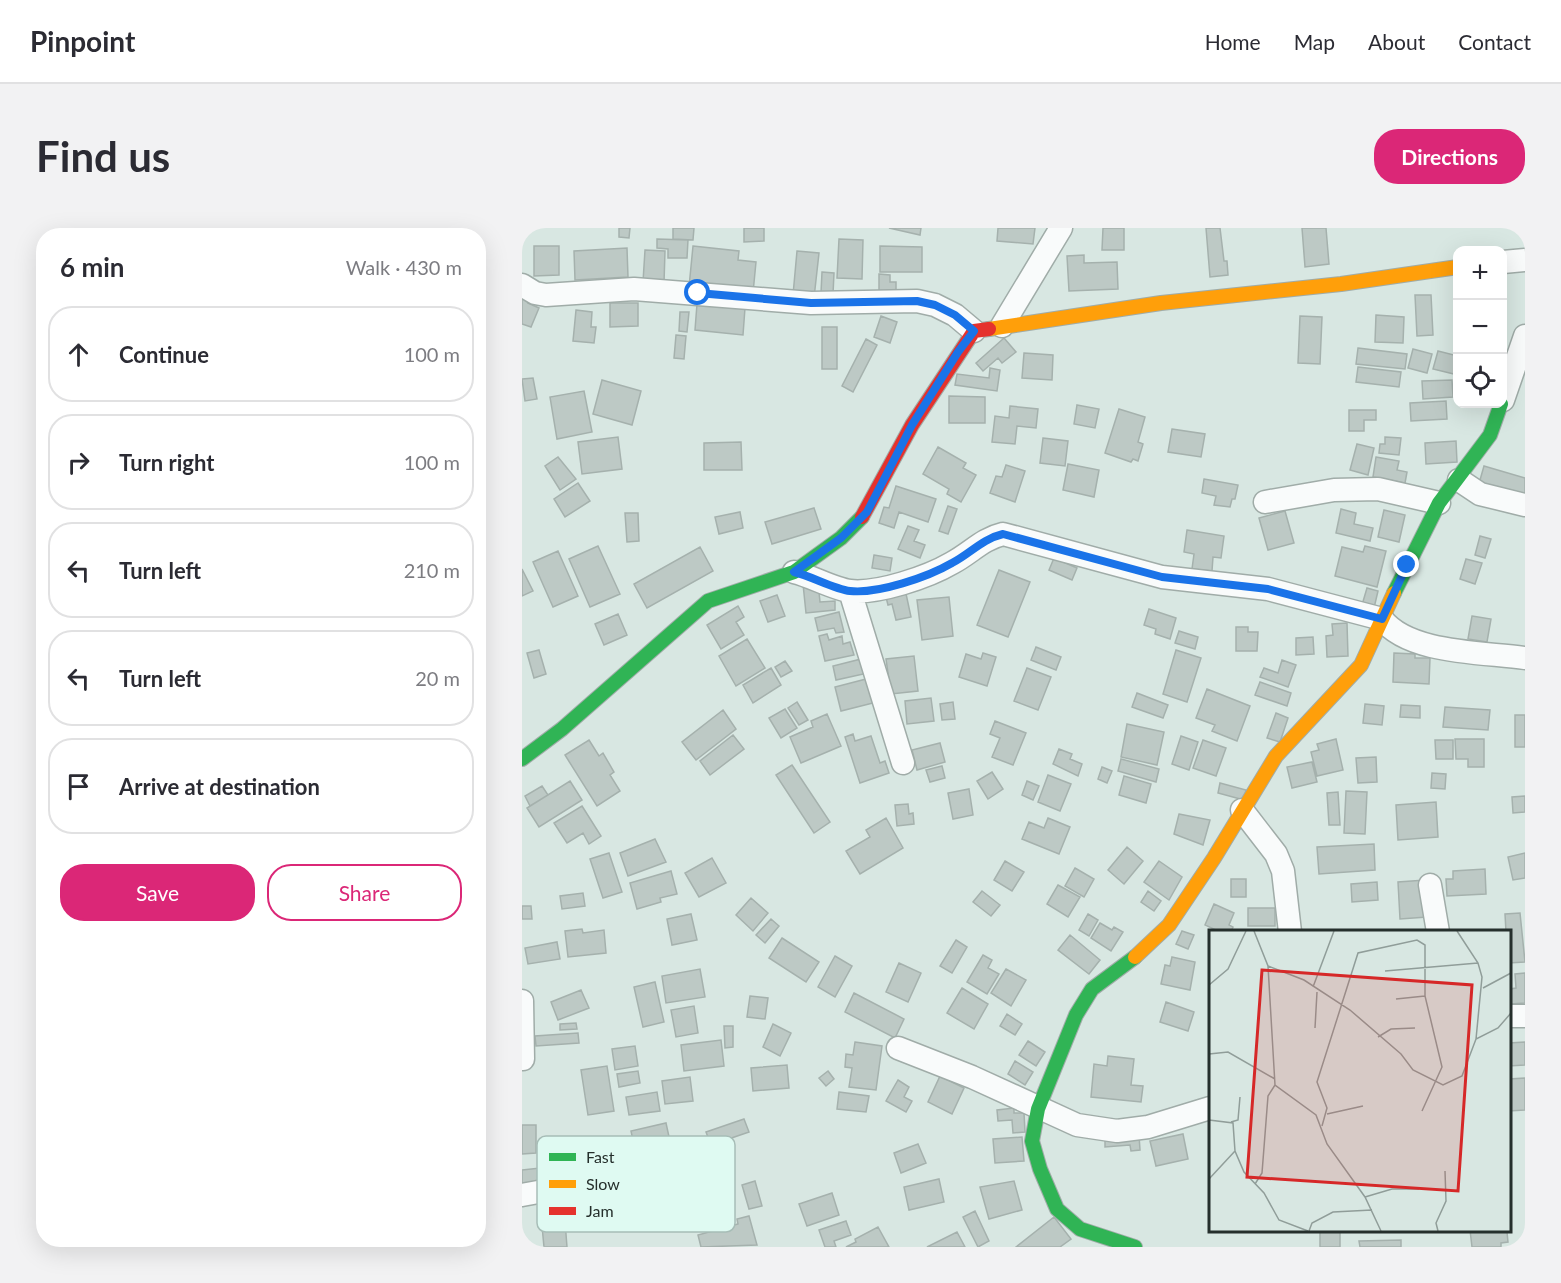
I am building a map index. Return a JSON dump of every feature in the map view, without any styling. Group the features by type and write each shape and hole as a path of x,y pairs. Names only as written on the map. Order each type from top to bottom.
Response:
{"street":[{"path":"1002,326 1061,228"},
{"path":"1507,262 1525,260"},
{"path":"522,759 562,729 708,601 794,572 841,538 867,512 912,425 974,331 1138,306 1341,284 1453,268"},
{"path":"522,285 535,293 546,295 634,290 811,303 917,301 935,305 955,315 974,331"},
{"path":"1507,388 1525,336"},
{"path":"1135,1247 1080,1228 1058,1209 1040,1169 1032,1141 1038,1109 1076,1015 1092,989 1122,969 1169,926 1214,858 1276,756 1361,664 1439,503 1459,480 1490,435 1500,408"},
{"path":"1459,480 1480,494 1525,505"},
{"path":"1265,502 1334,490 1378,489 1439,503"},
{"path":"794,572 850,591 883,587 929,574 954,563 988,538 1003,534 1162,577 1268,589 1382,619 1392,632 1406,639 1447,648 1525,658"},
{"path":"850,591 903,763"},
{"path":"1242,810 1276,854 1283,871 1290,930"},
{"path":"1430,885 1438,930"},
{"path":"522,1001 523,1059"},
{"path":"898,1048 972,1077 1077,1125 1117,1131 1148,1127 1209,1108"},
{"path":"522,1195 537,1192"}],"building":[{"path":"619,228 630,228 629,238 619,237"},
{"path":"673,228 694,228 693,240 673,239"},
{"path":"744,228 764,228 764,241 744,242"},
{"path":"889,228 921,228 920,235"},
{"path":"998,228 1035,228 1033,244 997,241"},
{"path":"1103,228 1124,228 1124,250 1102,250"},
{"path":"1206,228 1220,228 1228,275 1210,277"},
{"path":"1302,228 1326,228 1329,264 1305,267"},
{"path":"657,239 688,240 687,258 668,258 668,249 657,248"},
{"path":"839,239 863,240 862,279 837,278"},
{"path":"534,246 559,246 559,275 534,276"},
{"path":"693,246 739,251 738,260 756,262 753,293 689,287"},
{"path":"880,246 922,247 922,272 880,272"},
{"path":"627,248 628,277 575,280 574,251"},
{"path":"645,250 665,251 664,283 643,282"},
{"path":"797,251 819,253 814,298 793,295"},
{"path":"1084,255 1084,263 1117,262 1118,289 1069,291 1067,256"},
{"path":"822,272 834,273 833,294 821,293"},
{"path":"879,274 890,275 890,282 896,282 896,292 879,292"},
{"path":"522,289 532,293 528,303 539,308 531,327 522,324"},
{"path":"1415,295 1431,295 1433,335 1417,336"},
{"path":"610,303 638,303 638,326 610,327"},
{"path":"697,304 745,308 743,335 695,330"},
{"path":"576,310 592,312 591,327 596,327 594,343 573,341"},
{"path":"680,312 689,312 687,332 679,331"},
{"path":"1376,315 1404,317 1403,343 1375,342"},
{"path":"881,316 897,322 890,343 874,337"},
{"path":"1300,316 1322,317 1320,364 1298,363"},
{"path":"822,327 837,327 837,369 822,369"},
{"path":"676,335 686,336 684,359 674,358"},
{"path":"1004,338 1016,352 1002,363 998,358 983,371 976,363"},
{"path":"866,339 877,345 853,392 842,386"},
{"path":"1358,348 1407,354 1405,369 1356,364"},
{"path":"1413,349 1432,354 1427,373 1408,368"},
{"path":"1438,351 1453,355 1453,374 1433,369"},
{"path":"1024,353 1053,355 1052,380 1022,378"},
{"path":"1358,367 1401,372 1399,387 1356,382"},
{"path":"990,368 1000,370 997,391 955,385 957,374 989,378"},
{"path":"533,378 537,399 525,401 522,379"},
{"path":"602,380 641,391 632,425 593,414"},
{"path":"1452,380 1453,397 1423,399 1422,381"},
{"path":"584,391 592,432 557,439 550,397"},
{"path":"949,396 985,397 985,423 949,423"},
{"path":"1446,401 1447,419 1411,421 1410,403"},
{"path":"1077,405 1099,409 1095,428 1074,424"},
{"path":"1010,406 1038,409 1036,428 1017,426 1015,444 992,442 995,416 1009,418"},
{"path":"1119,409 1145,417 1138,442 1143,444 1138,461 1133,459 1131,462 1105,453"},
{"path":"1349,410 1376,410 1376,420 1364,420 1364,431 1349,431"},
{"path":"1172,429 1205,434 1201,457 1168,452"},
{"path":"618,437 622,469 582,474 578,442"},
{"path":"1385,437 1401,438 1399,455 1379,453 1380,444 1385,444"},
{"path":"1043,438 1068,441 1065,466 1040,463"},
{"path":"1456,441 1457,462 1426,464 1425,443"},
{"path":"741,442 742,470 704,470 704,443"},
{"path":"1357,444 1374,448 1368,475 1350,470"},
{"path":"938,447 966,463 963,468 976,475 961,502 947,494 949,489 923,474"},
{"path":"558,457 576,479 560,490 545,466"},
{"path":"1376,457 1399,461 1397,470 1407,472 1405,483 1373,477"},
{"path":"1068,464 1099,470 1094,497 1063,490"},
{"path":"1006,465 1025,471 1015,502 990,493 996,476 1002,477"},
{"path":"1484,466 1525,478 1525,502 1478,487"},
{"path":"1204,479 1238,485 1235,499 1232,499 1230,507 1214,505 1216,496 1202,493"},
{"path":"578,483 590,501 565,517 554,499"},
{"path":"896,486 936,499 928,522 899,512 894,528 879,523 884,507 889,508"},
{"path":"948,506 957,509 948,534 939,531"},
{"path":"814,508 821,529 772,544 765,522"},
{"path":"1341,509 1356,513 1354,524 1373,528 1370,541 1336,533"},
{"path":"1384,510 1405,515 1399,542 1378,537"},
{"path":"1285,511 1294,543 1268,550 1259,518"},
{"path":"740,512 743,528 719,534 715,517"},
{"path":"625,513 638,513 639,541 627,542"},
{"path":"908,526 919,530 914,541 925,545 920,558 898,549"},
{"path":"1187,530 1224,536 1221,558 1213,557 1212,571 1192,569 1194,554 1184,552"},
{"path":"1480,536 1491,539 1485,558 1475,555"},
{"path":"598,546 620,594 590,607 569,559"},
{"path":"1365,546 1386,551 1377,587 1335,576 1342,547 1363,552"},
{"path":"700,547 713,571 647,608 634,584"},
{"path":"558,551 578,596 553,607 533,562"},
{"path":"874,555 892,558 890,571 872,568"},
{"path":"1054,558 1077,568 1072,580 1049,570"},
{"path":"1466,559 1482,563 1475,584 1460,579"},
{"path":"522,569 533,591 522,596"},
{"path":"999,570 1030,582 1008,637 977,625"},
{"path":"818,582 820,602 835,601 835,610 806,613 803,584"},
{"path":"1367,588 1378,591 1374,608 1362,605"},
{"path":"905,589 911,617 896,620 892,604 888,605 885,593"},
{"path":"777,595 785,616 768,622 760,601"},
{"path":"949,597 953,636 922,640 917,600"},
{"path":"738,606 744,617 736,622 744,635 721,649 707,625"},
{"path":"1149,609 1176,618 1170,639 1155,634 1156,629 1144,625"},
{"path":"839,612 844,632 836,633 834,628 818,631 815,618"},
{"path":"618,614 627,635 604,645 595,624"},
{"path":"1472,616 1491,619 1487,642 1468,639"},
{"path":"1347,623 1348,656 1327,657 1326,636 1333,635 1332,624"},
{"path":"1236,627 1248,627 1248,632 1258,632 1257,651 1236,651"},
{"path":"1179,631 1198,637 1195,649 1175,643"},
{"path":"827,634 829,640 842,636 843,644 850,642 854,655 825,661 819,636"},
{"path":"1313,637 1314,654 1296,655 1296,638"},
{"path":"747,639 765,668 736,686 719,656"},
{"path":"1036,647 1061,657 1056,670 1031,660"},
{"path":"539,650 546,674 534,678 527,653"},
{"path":"1176,650 1201,658 1187,702 1163,694"},
{"path":"983,653 996,657 987,686 959,677 966,654 981,659"},
{"path":"1394,653 1415,654 1415,658 1430,658 1429,684 1393,682"},
{"path":"914,656 918,691 891,694 886,659"},
{"path":"865,658 868,673 836,680 833,666"},
{"path":"1282,660 1296,665 1288,687 1260,677 1264,668 1278,673"},
{"path":"785,661 792,671 781,677 775,667"},
{"path":"771,668 781,685 753,703 743,685"},
{"path":"1027,668 1051,677 1038,710 1014,701"},
{"path":"870,678 877,702 841,711 835,687"},
{"path":"1260,682 1291,693 1287,706 1255,695"},
{"path":"1207,689 1250,706 1237,741 1212,731 1215,725 1196,718"},
{"path":"1137,693 1168,705 1163,718 1132,707"},
{"path":"931,698 934,721 907,724 905,701"},
{"path":"797,702 808,720 799,725 788,708"},
{"path":"953,702 955,719 942,720 940,704"},
{"path":"1365,704 1384,706 1382,725 1363,723"},
{"path":"1401,705 1420,706 1420,718 1400,717"},
{"path":"1445,707 1490,710 1488,730 1443,727"},
{"path":"785,709 797,728 781,738 769,718"},
{"path":"723,710 736,729 696,760 682,742"},
{"path":"1276,713 1288,718 1280,742 1267,738"},
{"path":"827,714 841,746 801,763 790,737 813,727 811,721"},
{"path":"1515,715 1525,715 1525,747 1515,747"},
{"path":"995,721 1026,733 1013,765 992,757 1000,738 990,734"},
{"path":"1127,724 1164,732 1157,765 1121,757"},
{"path":"853,734 855,741 871,736 880,763 885,761 889,773 860,783 845,737"},
{"path":"733,735 744,749 710,775 700,761"},
{"path":"1181,736 1198,742 1189,770 1172,764"},
{"path":"1336,739 1343,770 1317,776 1311,752 1319,750 1317,744"},
{"path":"1455,739 1484,739 1484,767 1468,767 1468,759 1456,759"},
{"path":"589,740 599,756 603,753 614,772 610,775 620,791 597,806 565,755"},
{"path":"1203,740 1226,748 1216,776 1193,768"},
{"path":"1435,740 1453,740 1453,759 1436,759"},
{"path":"940,743 945,762 917,770 912,750"},
{"path":"1059,749 1072,754 1070,759 1082,764 1078,776 1053,764"},
{"path":"1376,757 1377,782 1358,783 1356,758"},
{"path":"1121,759 1159,769 1156,782 1118,771"},
{"path":"1312,762 1317,782 1292,788 1287,767"},
{"path":"792,765 830,822 814,833 776,775"},
{"path":"942,766 945,778 930,782 926,770"},
{"path":"1102,767 1112,771 1107,783 1098,779"},
{"path":"992,772 1003,789 988,799 977,781"},
{"path":"1432,773 1446,774 1445,789 1431,788"},
{"path":"1048,775 1071,784 1060,811 1038,802"},
{"path":"1124,776 1151,784 1146,803 1119,795"},
{"path":"570,781 582,800 539,827 527,808"},
{"path":"1027,781 1039,786 1033,800 1022,795"},
{"path":"1220,783 1246,790 1244,800 1218,793"},
{"path":"542,786 548,795 530,806 525,796"},
{"path":"969,789 973,815 953,819 948,793"},
{"path":"1346,791 1367,792 1365,834 1344,833"},
{"path":"1338,792 1340,825 1329,825 1327,793"},
{"path":"1525,796 1525,812 1513,813 1512,797"},
{"path":"1436,802 1438,837 1398,840 1396,805"},
{"path":"908,804 909,814 913,813 914,824 897,826 895,805"},
{"path":"582,806 601,836 589,844 583,833 567,843 554,823"},
{"path":"1179,814 1210,820 1203,845 1174,834"},
{"path":"886,818 903,848 860,874 846,851 870,837 866,830"},
{"path":"1048,818 1070,827 1059,854 1022,839 1029,822 1044,828"},
{"path":"655,839 666,862 628,876 620,853"},
{"path":"1374,844 1375,870 1319,874 1317,847"},
{"path":"1127,847 1143,861 1124,884 1108,870"},
{"path":"609,853 622,892 603,898 590,859"},
{"path":"1525,853 1525,878 1513,880 1508,857"},
{"path":"712,858 726,883 699,897 685,873"},
{"path":"1005,861 1024,872 1012,891 994,880"},
{"path":"1159,861 1182,877 1169,900 1144,882"},
{"path":"1075,868 1094,879 1084,897 1065,886"},
{"path":"1485,869 1486,894 1447,896 1446,879 1453,879 1453,871"},
{"path":"671,871 677,894 660,898 661,902 637,909 630,883"},
{"path":"1231,879 1246,879 1246,897 1231,897"},
{"path":"1425,880 1427,917 1400,919 1398,882"},
{"path":"1377,882 1378,900 1352,902 1351,884"},
{"path":"1058,885 1080,897 1068,917 1047,904"},
{"path":"982,891 1000,905 991,916 973,902"},
{"path":"1148,891 1161,901 1154,911 1141,902"},
{"path":"583,893 585,906 562,909 560,896"},
{"path":"751,898 768,913 753,931 736,915"},
{"path":"1214,904 1234,913 1229,925 1233,927 1232,930 1216,930 1205,925"},
{"path":"522,906 531,906 532,919 522,919"},
{"path":"1248,908 1275,908 1275,926 1248,926"},
{"path":"1520,913 1525,962 1510,963 1510,930 1506,930 1505,914"},
{"path":"691,914 697,940 672,945 667,919"},
{"path":"1088,914 1098,920 1089,936 1079,930"},
{"path":"771,919 779,926 765,943 756,935"},
{"path":"1100,923 1112,930 1114,927 1123,932 1111,951 1091,938"},
{"path":"582,929 583,933 604,930 606,953 568,957 565,931"},
{"path":"1182,931 1194,935 1188,949 1176,944"},
{"path":"1070,935 1100,960 1089,974 1058,950"},
{"path":"782,938 819,962 806,982 769,958"},
{"path":"956,940 967,947 952,973 940,966"},
{"path":"557,942 560,959 528,964 525,948"},
{"path":"983,955 992,960 988,968 999,974 987,994 967,982"},
{"path":"835,956 852,966 835,997 818,987"},
{"path":"1172,957 1195,962 1190,990 1161,984 1165,965 1170,966"},
{"path":"899,963 921,973 908,1002 886,992"},
{"path":"700,969 705,997 666,1003 662,976"},
{"path":"1006,969 1026,980 1011,1006 991,993"},
{"path":"1525,973 1525,1003 1510,1004 1510,989 1516,988 1515,974"},
{"path":"655,982 664,1022 643,1027 634,987"},
{"path":"962,988 988,1004 974,1029 947,1013"},
{"path":"581,990 589,1008 558,1020 551,1002"},
{"path":"854,993 904,1019 895,1038 845,1012"},
{"path":"750,996 768,998 765,1019 747,1017"},
{"path":"1166,1002 1194,1012 1188,1031 1160,1022"},
{"path":"694,1006 698,1033 676,1037 671,1010"},
{"path":"1007,1014 1022,1024 1015,1035 1000,1026"},
{"path":"576,1023 577,1029 560,1030 560,1024"},
{"path":"773,1024 791,1033 780,1056 763,1047"},
{"path":"724,1026 733,1026 733,1047 725,1048"},
{"path":"578,1033 579,1043 536,1046 535,1036"},
{"path":"721,1040 724,1066 684,1071 681,1045"},
{"path":"1028,1041 1045,1052 1036,1066 1019,1055"},
{"path":"855,1042 882,1046 876,1090 849,1087 852,1068 845,1067 846,1054 853,1055"},
{"path":"1525,1042 1525,1065 1510,1066 1510,1043"},
{"path":"635,1046 638,1066 615,1070 612,1049"},
{"path":"1108,1056 1134,1059 1131,1085 1143,1086 1141,1102 1091,1097 1094,1064 1107,1066"},
{"path":"1015,1061 1033,1072 1025,1085 1008,1074"},
{"path":"787,1065 789,1088 753,1091 751,1068"},
{"path":"607,1066 614,1111 588,1115 581,1070"},
{"path":"638,1071 640,1083 619,1087 617,1074"},
{"path":"828,1071 834,1079 826,1086 819,1078"},
{"path":"940,1076 964,1088 952,1114 928,1102"},
{"path":"690,1077 693,1101 665,1104 662,1081"},
{"path":"1525,1078 1525,1110 1510,1111 1510,1079"},
{"path":"898,1080 909,1087 904,1097 912,1101 906,1112 886,1101"},
{"path":"657,1092 660,1111 629,1115 626,1097"},
{"path":"839,1092 869,1096 866,1112 837,1109"},
{"path":"1014,1108 1014,1113 1024,1113 1025,1132 1013,1133 1012,1120 998,1121 997,1110"},
{"path":"744,1119 749,1132 735,1137 708,1136 706,1132"},
{"path":"666,1123 669,1136 632,1136 631,1131"},
{"path":"522,1125 536,1125 536,1153 522,1154"},
{"path":"1183,1134 1188,1159 1156,1166 1150,1141"},
{"path":"1139,1135 1140,1150 1131,1151 1130,1145 1105,1147 1105,1138"},
{"path":"1022,1137 1024,1161 995,1163 993,1139"},
{"path":"918,1144 926,1163 901,1173 894,1153"},
{"path":"537,1168 537,1183 522,1184 522,1170"},
{"path":"939,1179 944,1202 909,1210 904,1187"},
{"path":"755,1181 762,1206 749,1209 742,1185"},
{"path":"1014,1181 1022,1210 989,1219 980,1187"},
{"path":"832,1193 839,1215 807,1226 799,1204"},
{"path":"975,1211 989,1241 978,1247 963,1217"},
{"path":"749,1216 757,1245 701,1247 698,1235 709,1232 735,1232 737,1219"},
{"path":"1054,1217 1071,1239 1060,1247 1016,1247"},
{"path":"846,1221 851,1235 834,1241 836,1247 825,1247 819,1230"},
{"path":"878,1227 889,1247 846,1247 856,1242 855,1239"},
{"path":"543,1232 566,1232 567,1247 544,1247"},
{"path":"957,1232 965,1247 927,1247"},
{"path":"1320,1232 1340,1232 1340,1247 1320,1247"},
{"path":"1470,1232 1507,1232 1508,1242 1501,1243 1501,1247 1472,1247"},
{"path":"1401,1240 1401,1247 1360,1247 1359,1241"}],"traffic: fast":[{"path":"1394,593 1439,503 1490,435 1500,408"},
{"path":"522,759 562,729 708,601 794,572 841,538 862,517"},
{"path":"1135,957 1092,989 1076,1015 1038,1109 1032,1141 1040,1169 1057,1209 1080,1229 1135,1247"}],"traffic: slow":[{"path":"989,329 1161,303 1341,284 1453,268"},
{"path":"1135,957 1169,925 1214,858 1276,756 1361,665 1394,593"}],"traffic: jam":[{"path":"862,517 912,425 974,331 989,329"}],"route":[{"path":"698,293 811,303 917,301 935,305 955,315 974,331 912,425 867,512 841,538 794,572 850,591 883,587 929,574 954,563 988,538 1003,534 1021,537 1106,564 1162,577 1268,589 1382,619 1407,565"}]}
